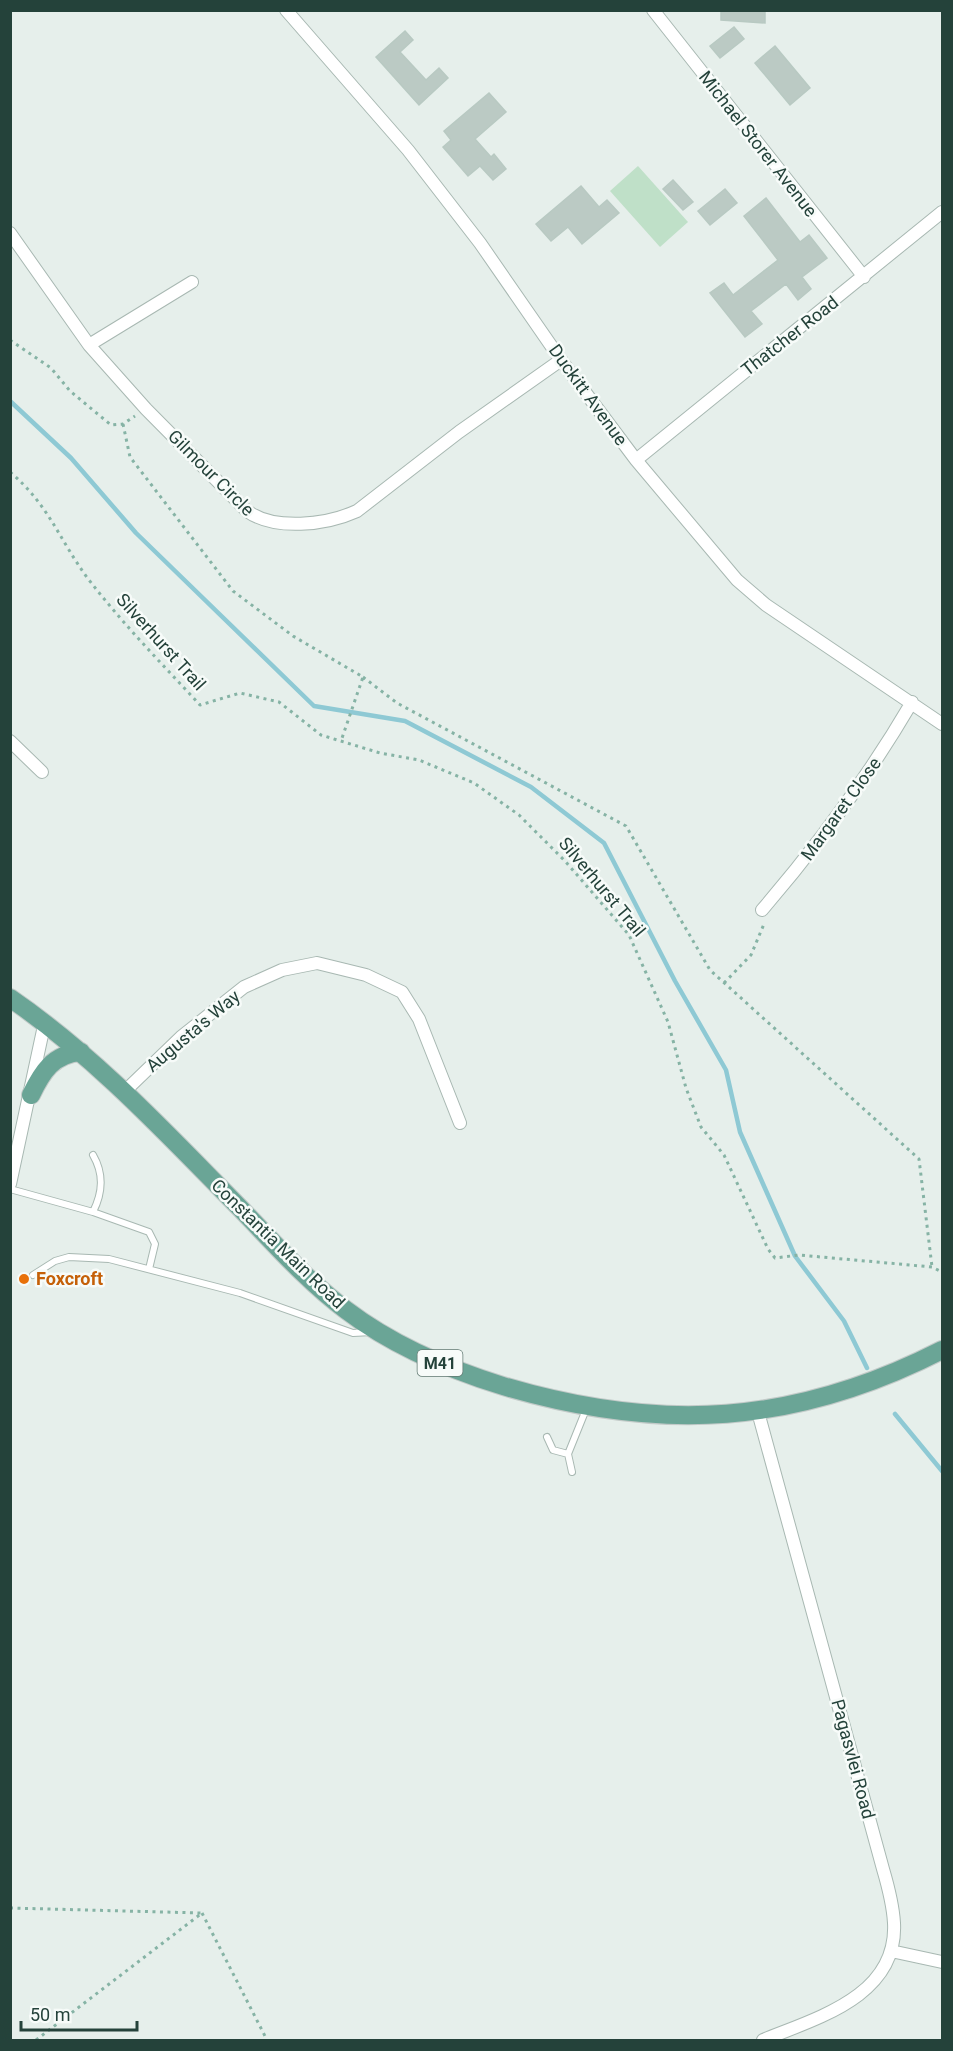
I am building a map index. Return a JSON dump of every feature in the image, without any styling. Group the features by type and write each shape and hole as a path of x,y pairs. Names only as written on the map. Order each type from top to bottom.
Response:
{"main road":[{"name":"Constantia Main Road","path":"10,998 45,1022 81,1052 124,1092 289,1258 346,1310 409,1349 472,1376 538,1396 587,1407 647,1415 702,1417 758,1412 849,1391 942,1350"},
{"path":"31,1095 40,1075 55,1059 81,1052"}],"street":[{"name":"Duckitt Avenue","path":"286,10 442,194 561,360 636,460 700,539 750,593 942,724"},
{"name":"Michael Storer Avenue","path":"653,10 864,277"},
{"name":"Thatcher Road","path":"636,460 942,212"},
{"name":"Gilmour Circle","path":"10,233 89,345 146,409 248,511 260,520 292,523 315,521 340,518 357,511 459,432 561,360"},
{"path":"89,345 192,282"},
{"name":"Margaret Close","path":"762,910 831,827 888,744 912,702"},
{"path":"10,741 42,772"},
{"name":"Augusta's Way","path":"124,1092 180,1037 244,987 282,970 317,963 366,975 402,992 419,1019 460,1123"},
{"path":"10,1184 45,1022"},
{"name":"Pagasvlei Road","path":"758,1412 884,1869 894,1924 891,1951 875,1980 853,2001 763,2040"},
{"path":"891,1951 942,1962"}],"lane":[{"path":"93,1155 101,1172 102,1182 93,1212"},
{"path":"10,1189 93,1212 149,1232 155,1244 149,1269"},
{"path":"33,1275 55,1261 77,1257 109,1259 240,1293 353,1333 378,1330"},
{"path":"572,1472 568,1454 587,1407"},
{"path":"547,1437 553,1450 568,1454"}],"path":[{"path":"10,340 51,368 70,391 111,425 123,424 146,409"},
{"path":"123,424 130,457 233,591 293,636 363,677 397,703 626,826 710,970 919,1159 932,1268 942,1272"},
{"name":"Silverhurst Trail","path":"10,472 31,490 45,508 66,547 116,613 200,705 240,693 279,702 321,735 380,753 419,760 474,783 519,815 565,861 629,935 668,1022 686,1088 701,1127 724,1155 768,1249 775,1258 799,1255 932,1268"},
{"path":"341,741 363,677"},
{"path":"724,983 751,955 757,944 764,923 762,910"},
{"path":"10,1908 202,1913"},
{"path":"36,2040 202,1913"},
{"path":"202,1913 267,2040"}],"green space":[{"path":"638,166 688,222 660,247 610,191"}],"building":[{"path":"721,10 765,10 765,23 721,20"},
{"path":"734,27 744,39 720,58 710,46"},
{"path":"405,31 413,40 400,52 426,80 439,68 448,78 419,105 376,57"},
{"path":"775,46 810,88 790,105 755,63"},
{"path":"489,93 506,112 475,139 491,157 494,154 506,169 493,180 480,166 468,176 443,147 451,140 444,131"},
{"path":"673,180 693,202 683,210 663,189"},
{"path":"581,186 599,207 607,200 619,213 582,244 568,227 551,241 536,224"},
{"path":"725,189 737,203 710,225 698,211"},
{"path":"766,198 800,242 809,235 827,258 802,277 811,289 798,300 786,284 751,311 762,324 745,337 710,293 724,283 733,295 778,260 744,216"}],"waterway":[{"path":"10,401 71,458 136,533 314,706 405,721 531,787 604,843 675,981 726,1070 740,1132 795,1256 844,1321 867,1368"},
{"path":"895,1414 942,1471"}],"place":[{"name":"Foxcroft","path":"24,1279"}]}
